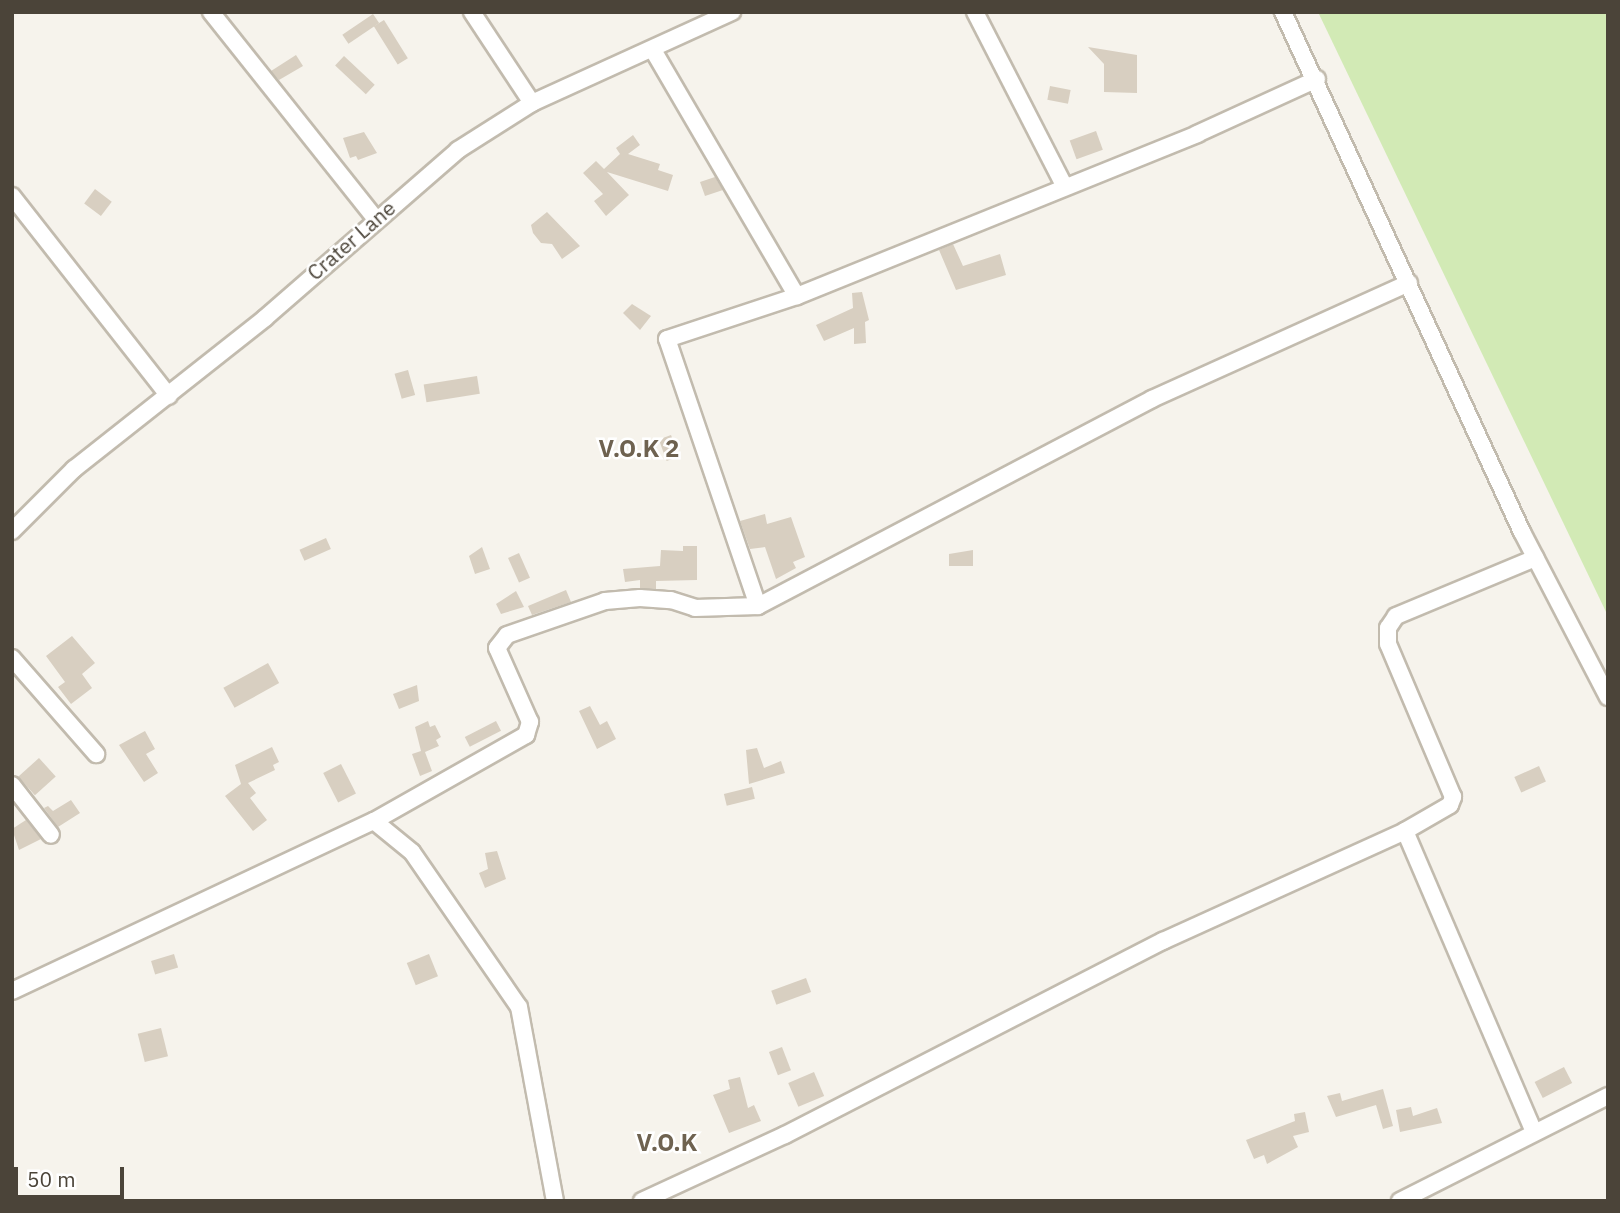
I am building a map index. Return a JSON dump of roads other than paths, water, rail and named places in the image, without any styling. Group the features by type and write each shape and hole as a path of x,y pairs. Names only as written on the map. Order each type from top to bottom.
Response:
{"street":[{"path":"211,12 375,218"},
{"path":"472,12 532,103"},
{"name":"Crater Lane","path":"12,531 74,469 265,318 375,218 458,150 532,103 732,12"},
{"path":"975,12 1064,185"},
{"path":"1283,12 1317,79 1535,558 1608,697"},
{"path":"653,50 797,296"},
{"path":"758,606 667,339 797,296 1064,185 1197,134 1317,79"},
{"path":"12,196 169,396"},
{"path":"12,991 374,821 526,735 530,722 497,648 507,635 605,601 640,598 671,600 695,608 758,606 1152,399 1409,283"},
{"path":"642,1201 785,1135 1163,941 1405,831 1450,804 1453,797 1388,644 1388,628 1396,615 1535,558"},
{"path":"12,658 96,754"},
{"path":"12,785 51,835"},
{"path":"374,821 412,852 519,1007 555,1201"},
{"path":"1405,831 1533,1130"},
{"path":"1399,1201 1533,1130 1561,1121 1608,1096"}],"district":[{"name":"V.O.K 2","path":"639,449"},
{"name":"V.O.K","path":"667,1143"}]}
